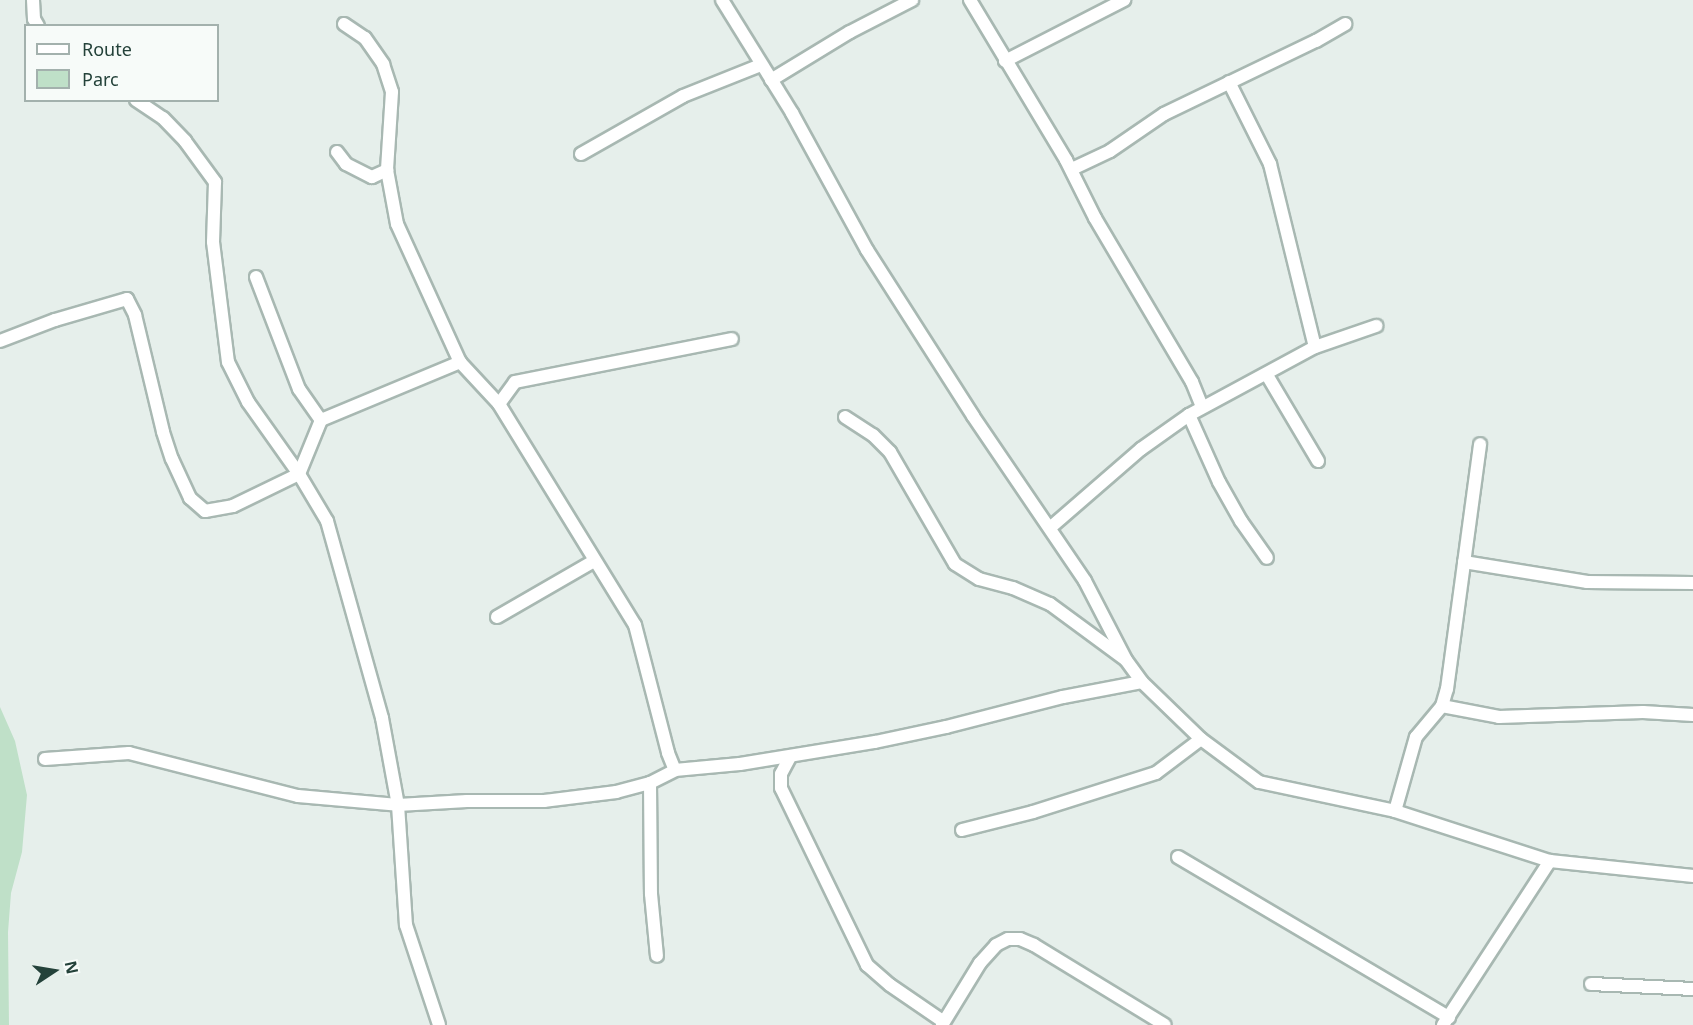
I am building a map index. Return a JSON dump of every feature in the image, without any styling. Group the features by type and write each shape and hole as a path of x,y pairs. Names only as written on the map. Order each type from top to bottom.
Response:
{"street":[{"path":"33,0 34,19 37,24"},
{"path":"722,0 771,80 867,249 973,416 1051,527 1085,581 1126,660 1142,682 1201,739 1259,782 1395,812 1550,861 1693,876"},
{"path":"771,80 850,32 912,0"},
{"path":"970,0 1072,169 1095,218 1192,382 1202,407"},
{"path":"1005,61 1124,0"},
{"path":"344,24 365,38 382,64 392,92 387,170 397,224 460,362 499,404 635,625 668,753 675,770"},
{"path":"1072,169 1110,151 1164,114 1316,41 1345,24"},
{"path":"581,154 683,96 761,65"},
{"path":"1229,82 1270,164 1315,348"},
{"path":"139,102 163,118 185,141 215,182 213,242 228,362 248,402 299,474 327,521 382,718 398,805 406,925 439,1025"},
{"path":"338,152 346,164 372,177 387,170"},
{"path":"256,277 299,389 321,420"},
{"path":"0,341 55,320 127,300 135,315 163,432 190,498 205,511 233,506 299,474 321,420 460,362"},
{"path":"1051,527 1141,449 1189,415 1315,348 1376,326"},
{"path":"499,404 515,382 732,339"},
{"path":"1267,375 1318,461"},
{"path":"1189,415 1219,482 1241,521 1267,558"},
{"path":"845,417 873,435 890,452 955,564 979,579 1050,604 1126,660"},
{"path":"1395,812 1416,737 1442,706 1447,689 1480,444"},
{"path":"497,617 594,561"},
{"path":"1464,562 1587,582 1693,583"},
{"path":"45,759 129,753 298,796 398,805 467,801 544,801 616,792 650,783 675,770 790,757 946,728 1063,697 1142,682"},
{"path":"1442,706 1499,717 1643,712 1693,716"},
{"path":"962,830 1033,812 1156,773 1201,739"},
{"path":"790,757 781,774 781,788 867,964 890,985 943,1023 980,963 996,945 1008,939 1020,939 1165,1025"},
{"path":"650,783 651,894 657,957"},
{"path":"1178,857 1446,1021 1550,861"},
{"path":"1591,984 1693,988"}],"green space":[{"path":"0,707 15,741 27,795 22,852 11,893 8,932 9,1025 0,1025"}]}
